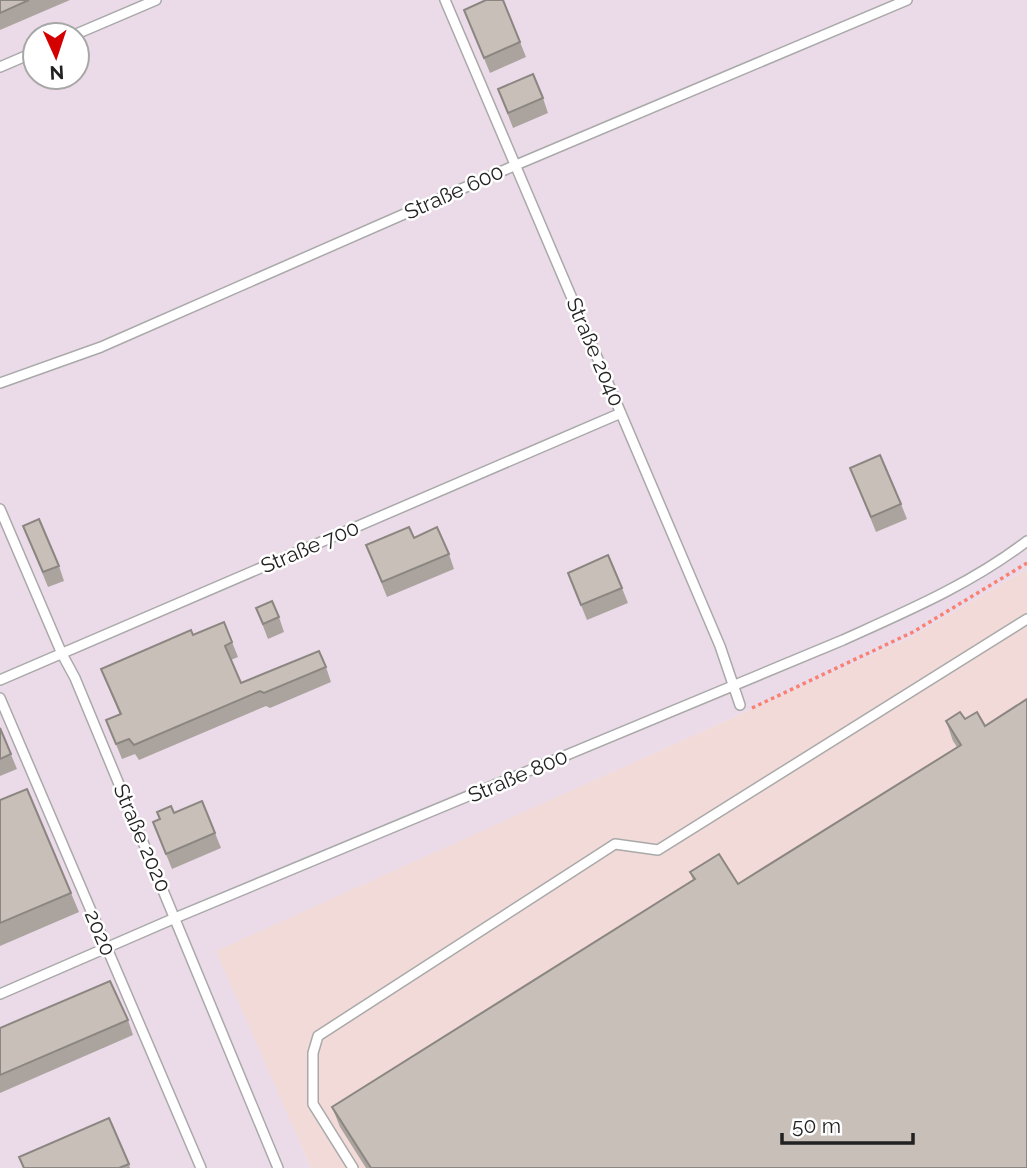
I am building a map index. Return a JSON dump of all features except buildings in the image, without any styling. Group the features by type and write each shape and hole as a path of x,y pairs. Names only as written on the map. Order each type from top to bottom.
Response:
{"lane":[{"path":"91,28 156,0"},
{"name":"Straße 2040","path":"445,0 724,657 740,705"},
{"name":"Straße 600","path":"0,383 101,347 516,165 907,0"},
{"path":"0,67 21,58"},
{"name":"Straße 700","path":"0,680 621,413"},
{"name":"Straße 2020","path":"0,509 62,654 75,678 278,1168"},
{"name":"Straße 800","path":"0,994 175,918 733,686 943,594 982,572 1027,541"},
{"path":"353,1168 313,1104 313,1052 318,1036 615,844 658,849 1027,619"},
{"name":"2020","path":"0,698 201,1168"}],"path":[{"path":"740,705 744,712 913,632 1027,562"}],"shaded area":[{"path":"0,0 1027,0 1027,569 909,638 216,951 311,1168 0,1168"},
{"path":"1027,569 1027,1168 311,1168 215,951 909,638"}]}
